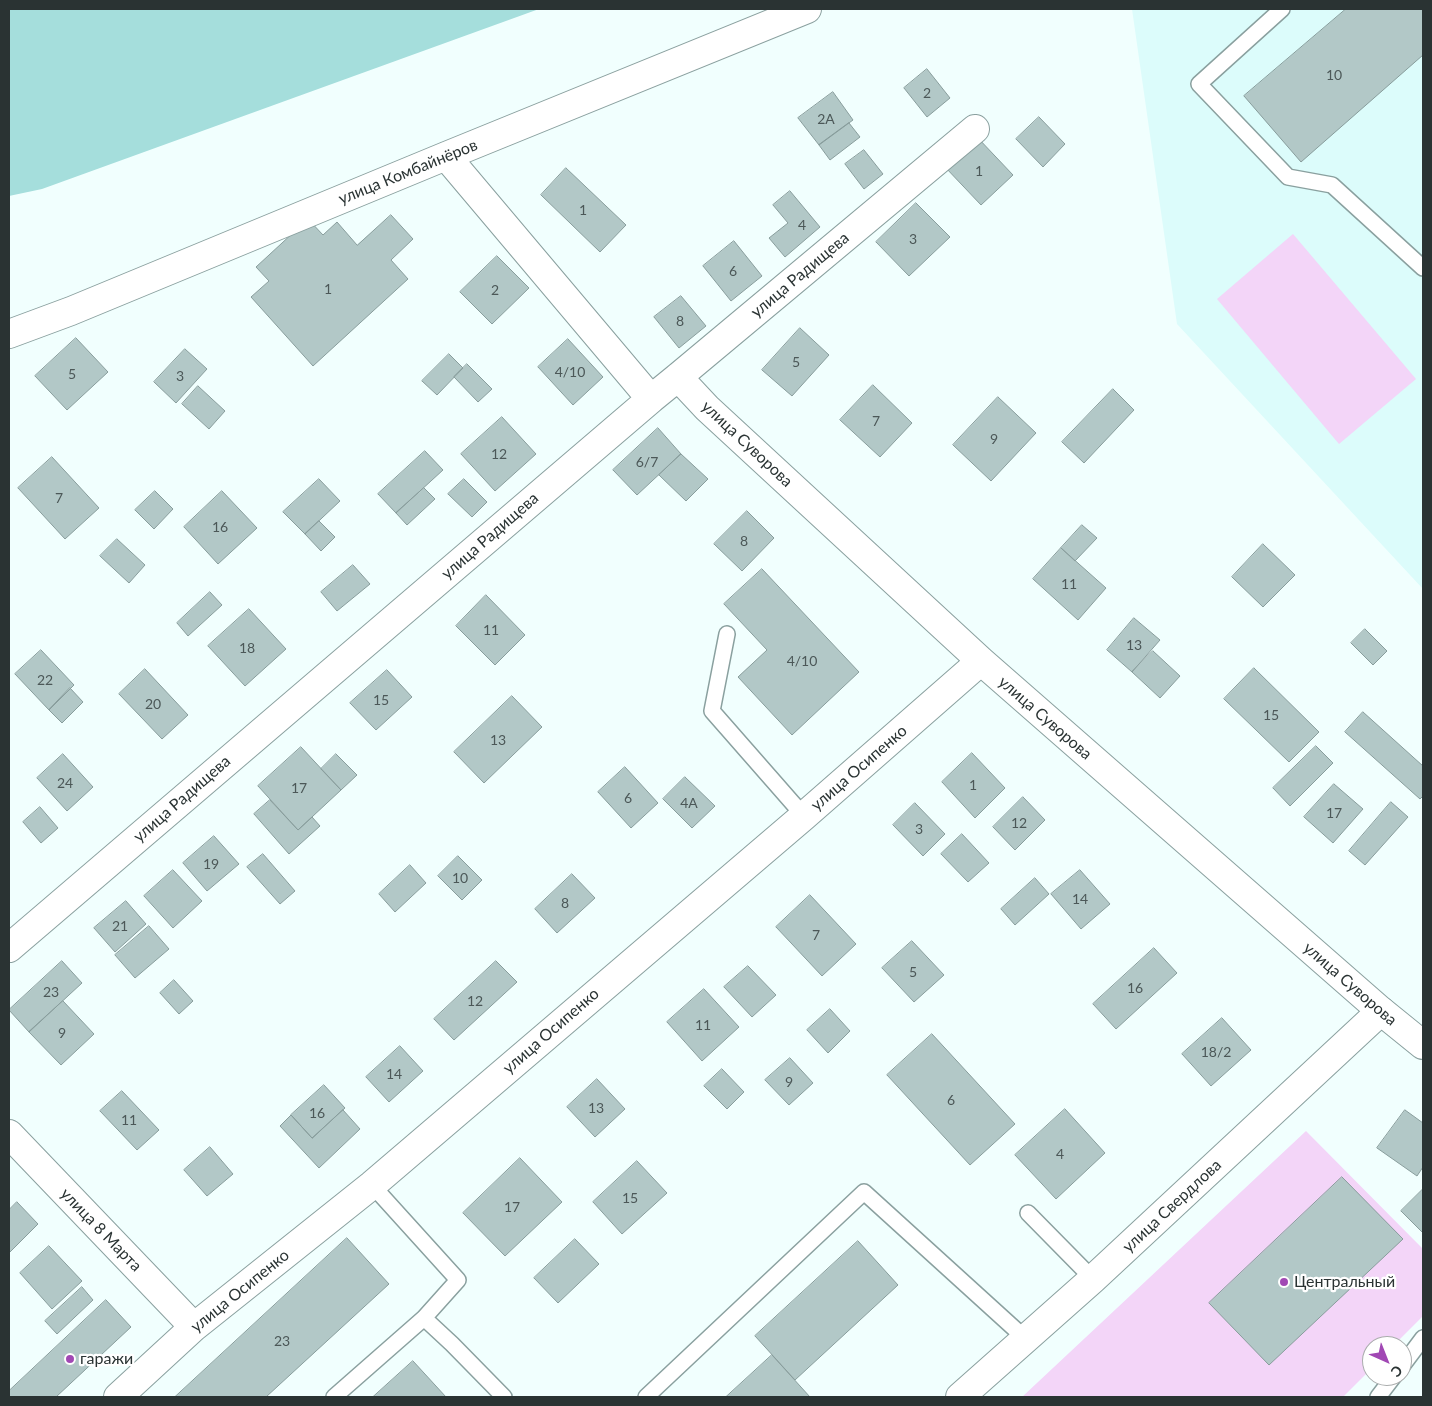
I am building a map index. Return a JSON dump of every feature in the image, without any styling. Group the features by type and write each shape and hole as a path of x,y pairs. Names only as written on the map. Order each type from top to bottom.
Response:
{"street":[{"name":"улица Комбайнёров","path":"9,334 71,311 807,9"},
{"name":"улица Радищева","path":"9,948 651,399 975,129"},
{"path":"446,156 651,399"},
{"name":"улица Суворова","path":"678,377 707,408 981,662 1381,1011 1423,1045"},
{"name":"улица Осипенко","path":"118,1397 194,1327 372,1185 804,816 981,662"},
{"name":"улица Свердлова","path":"960,1397 1093,1280 1381,1011"},
{"name":"улица 8 Марта","path":"9,1134 194,1327"}],"lane":[{"path":"1282,9 1199,84 1288,177 1332,185 1423,268"},
{"path":"727,634 712,711 804,816"},
{"path":"334,1397 424,1318 458,1280 372,1185"},
{"path":"646,1397 864,1192 1026,1340"},
{"path":"1028,1213 1093,1280"},
{"path":"424,1318 504,1397"},
{"path":"1412,1353 1423,1338"},
{"path":"1378,1397 1386,1386"}],"shaded area":[{"path":"1132,9 1423,9 1423,589 1177,324"},
{"path":"1293,234 1416,379 1339,444 1217,299"},
{"name":"Центральный","path":"1306,1131 1423,1249 1423,1316 1403,1336 1362,1336 1362,1378 1343,1397 1022,1397"}],"water":[{"path":"9,9 539,9 42,189 9,196"}],"building":[{"path":"1346,9 1423,9 1423,55 1301,162 1244,96"},
{"path":"927,69 950,98 927,117 904,88"},
{"path":"833,92 853,120 819,145 798,118"},
{"path":"1039,117 1065,144 1043,167 1016,139"},
{"path":"849,123 860,137 830,160 819,145"},
{"path":"977,137 1013,175 981,205 945,167"},
{"path":"864,150 883,174 864,189 845,164"},
{"path":"566,168 626,225 600,252 541,195"},
{"path":"790,191 820,227 785,257 769,238 788,223 773,205"},
{"path":"916,203 950,237 909,276 876,242"},
{"path":"391,215 413,239 391,260 408,279 313,366 251,297 269,281 256,267 308,219 323,235 337,222 357,245"},
{"path":"734,241 762,276 731,301 703,266"},
{"path":"497,256 529,288 492,324 460,292"},
{"path":"681,296 706,326 679,348 654,317"},
{"path":"800,328 829,355 792,396 762,370"},
{"path":"76,338 108,372 67,410 35,376"},
{"path":"568,339 603,377 573,405 538,367"},
{"path":"185,349 207,369 176,403 154,382"},
{"path":"449,354 463,368 437,395 422,381"},
{"path":"467,364 492,389 478,402 454,377"},
{"path":"873,385 912,423 880,457 840,420"},
{"path":"198,386 225,411 209,429 182,404"},
{"path":"1113,389 1134,410 1084,463 1062,442"},
{"path":"998,397 1036,433 991,481 953,445"},
{"path":"502,417 536,454 495,491 461,454"},
{"path":"658,428 681,454 637,495 613,470"},
{"path":"425,451 443,470 396,513 378,494"},
{"path":"681,454 708,479 686,501 659,475"},
{"path":"52,457 99,508 65,539 18,488"},
{"path":"319,479 340,501 305,534 283,512"},
{"path":"464,479 487,502 472,517 448,494"},
{"path":"424,488 435,499 407,525 396,513"},
{"path":"155,491 173,509 154,529 135,510"},
{"path":"222,491 257,528 218,564 184,527"},
{"path":"747,511 774,538 742,571 714,544"},
{"path":"319,521 335,537 321,551 305,534"},
{"path":"1082,525 1097,538 1075,561 1061,548"},
{"path":"117,539 145,565 129,583 100,556"},
{"path":"1263,544 1295,575 1263,607 1232,577"},
{"path":"1061,548 1106,588 1078,620 1033,579"},
{"path":"353,565 370,584 337,611 321,592"},
{"path":"762,569 859,672 792,735 738,677 767,650 724,604"},
{"path":"210,592 222,605 188,636 177,623"},
{"path":"486,595 525,635 495,665 456,626"},
{"path":"249,609 286,649 245,686 208,646"},
{"path":"1134,618 1160,640 1132,672 1107,650"},
{"path":"1365,629 1387,651 1373,665 1351,643"},
{"path":"41,650 74,685 49,710 15,674"},
{"path":"1153,651 1180,676 1160,698 1132,672"},
{"path":"1254,668 1319,732 1289,762 1224,699"},
{"path":"145,669 188,715 162,739 119,694"},
{"path":"387,670 412,697 376,730 350,703"},
{"path":"70,688 83,702 62,723 49,710"},
{"path":"512,696 542,727 484,783 454,752"},
{"path":"1363,712 1423,766 1423,796 1420,799 1345,732"},
{"path":"1316,746 1333,763 1290,806 1273,788"},
{"path":"301,747 341,790 298,830 258,786"},
{"path":"972,753 1005,788 975,818 942,782"},
{"path":"63,754 93,787 67,811 37,778"},
{"path":"336,754 357,775 341,790 321,769"},
{"path":"625,767 658,803 631,828 598,792"},
{"path":"685,777 715,806 692,828 663,799"},
{"path":"1334,784 1363,809 1333,843 1304,817"},
{"path":"1023,797 1045,820 1015,850 993,827"},
{"path":"270,800 298,830 312,817 320,826 289,854 254,814"},
{"path":"1391,802 1408,817 1365,865 1349,851"},
{"path":"915,803 945,834 923,856 893,825"},
{"path":"40,807 58,828 41,843 23,822"},
{"path":"962,834 989,863 968,882 941,854"},
{"path":"214,836 239,864 207,891 183,863"},
{"path":"263,854 295,891 280,904 247,867"},
{"path":"458,856 482,880 462,900 438,876"},
{"path":"410,865 426,883 395,912 379,894"},
{"path":"173,870 202,901 173,928 144,896"},
{"path":"1080,870 1110,904 1081,929 1051,894"},
{"path":"572,874 595,898 557,933 535,909"},
{"path":"1035,878 1049,894 1015,925 1001,909"},
{"path":"810,895 856,944 822,976 776,927"},
{"path":"126,901 146,924 115,952 94,928"},
{"path":"149,926 169,949 135,978 115,955"},
{"path":"912,941 944,975 914,1002 882,968"},
{"path":"1154,948 1177,973 1116,1029 1093,1004"},
{"path":"62,961 82,983 29,1032 9,1010"},
{"path":"496,961 517,982 454,1040 434,1019"},
{"path":"748,966 776,995 752,1017 724,987"},
{"path":"174,980 193,1001 179,1014 160,993"},
{"path":"704,989 739,1027 702,1061 667,1022"},
{"path":"63,1001 94,1034 61,1065 29,1032"},
{"path":"830,1009 850,1031 828,1053 807,1030"},
{"path":"1222,1018 1251,1050 1211,1086 1182,1054"},
{"path":"932,1034 1015,1124 970,1165 887,1075"},
{"path":"400,1046 423,1071 389,1102 366,1077"},
{"path":"790,1058 813,1083 789,1105 765,1080"},
{"path":"722,1069 744,1092 727,1109 704,1086"},
{"path":"597,1079 625,1109 595,1137 567,1107"},
{"path":"324,1085 345,1108 312,1138 291,1115"},
{"path":"122,1091 159,1130 137,1150 100,1111"},
{"path":"1065,1109 1105,1153 1056,1199 1015,1155"},
{"path":"343,1110 360,1129 319,1168 280,1126 291,1115 312,1138"},
{"path":"1405,1110 1423,1123 1423,1167 1417,1176 1377,1148"},
{"path":"210,1147 233,1174 207,1196 184,1170"},
{"path":"520,1158 562,1202 505,1256 463,1213"},
{"path":"637,1161 667,1193 622,1234 593,1202"},
{"path":"1342,1177 1403,1239 1269,1365 1209,1303"},
{"path":"1423,1189 1423,1233 1401,1211"},
{"path":"17,1202 38,1224 9,1253 9,1210"},
{"path":"347,1238 389,1284 266,1397 175,1397"},
{"path":"575,1239 599,1264 558,1303 534,1278"},
{"path":"858,1241 898,1285 795,1380 755,1336"},
{"path":"49,1246 82,1281 52,1309 20,1273"},
{"path":"82,1287 93,1300 57,1334 45,1321"},
{"name":"гаражи","path":"106,1300 131,1327 56,1397 9,1397 9,1391"},
{"path":"772,1355 810,1397 726,1397"},
{"path":"413,1361 446,1397 373,1397"}],"place":[{"name":"Центральный","path":"1284,1282"},
{"name":"гаражи","path":"70,1359"}]}
